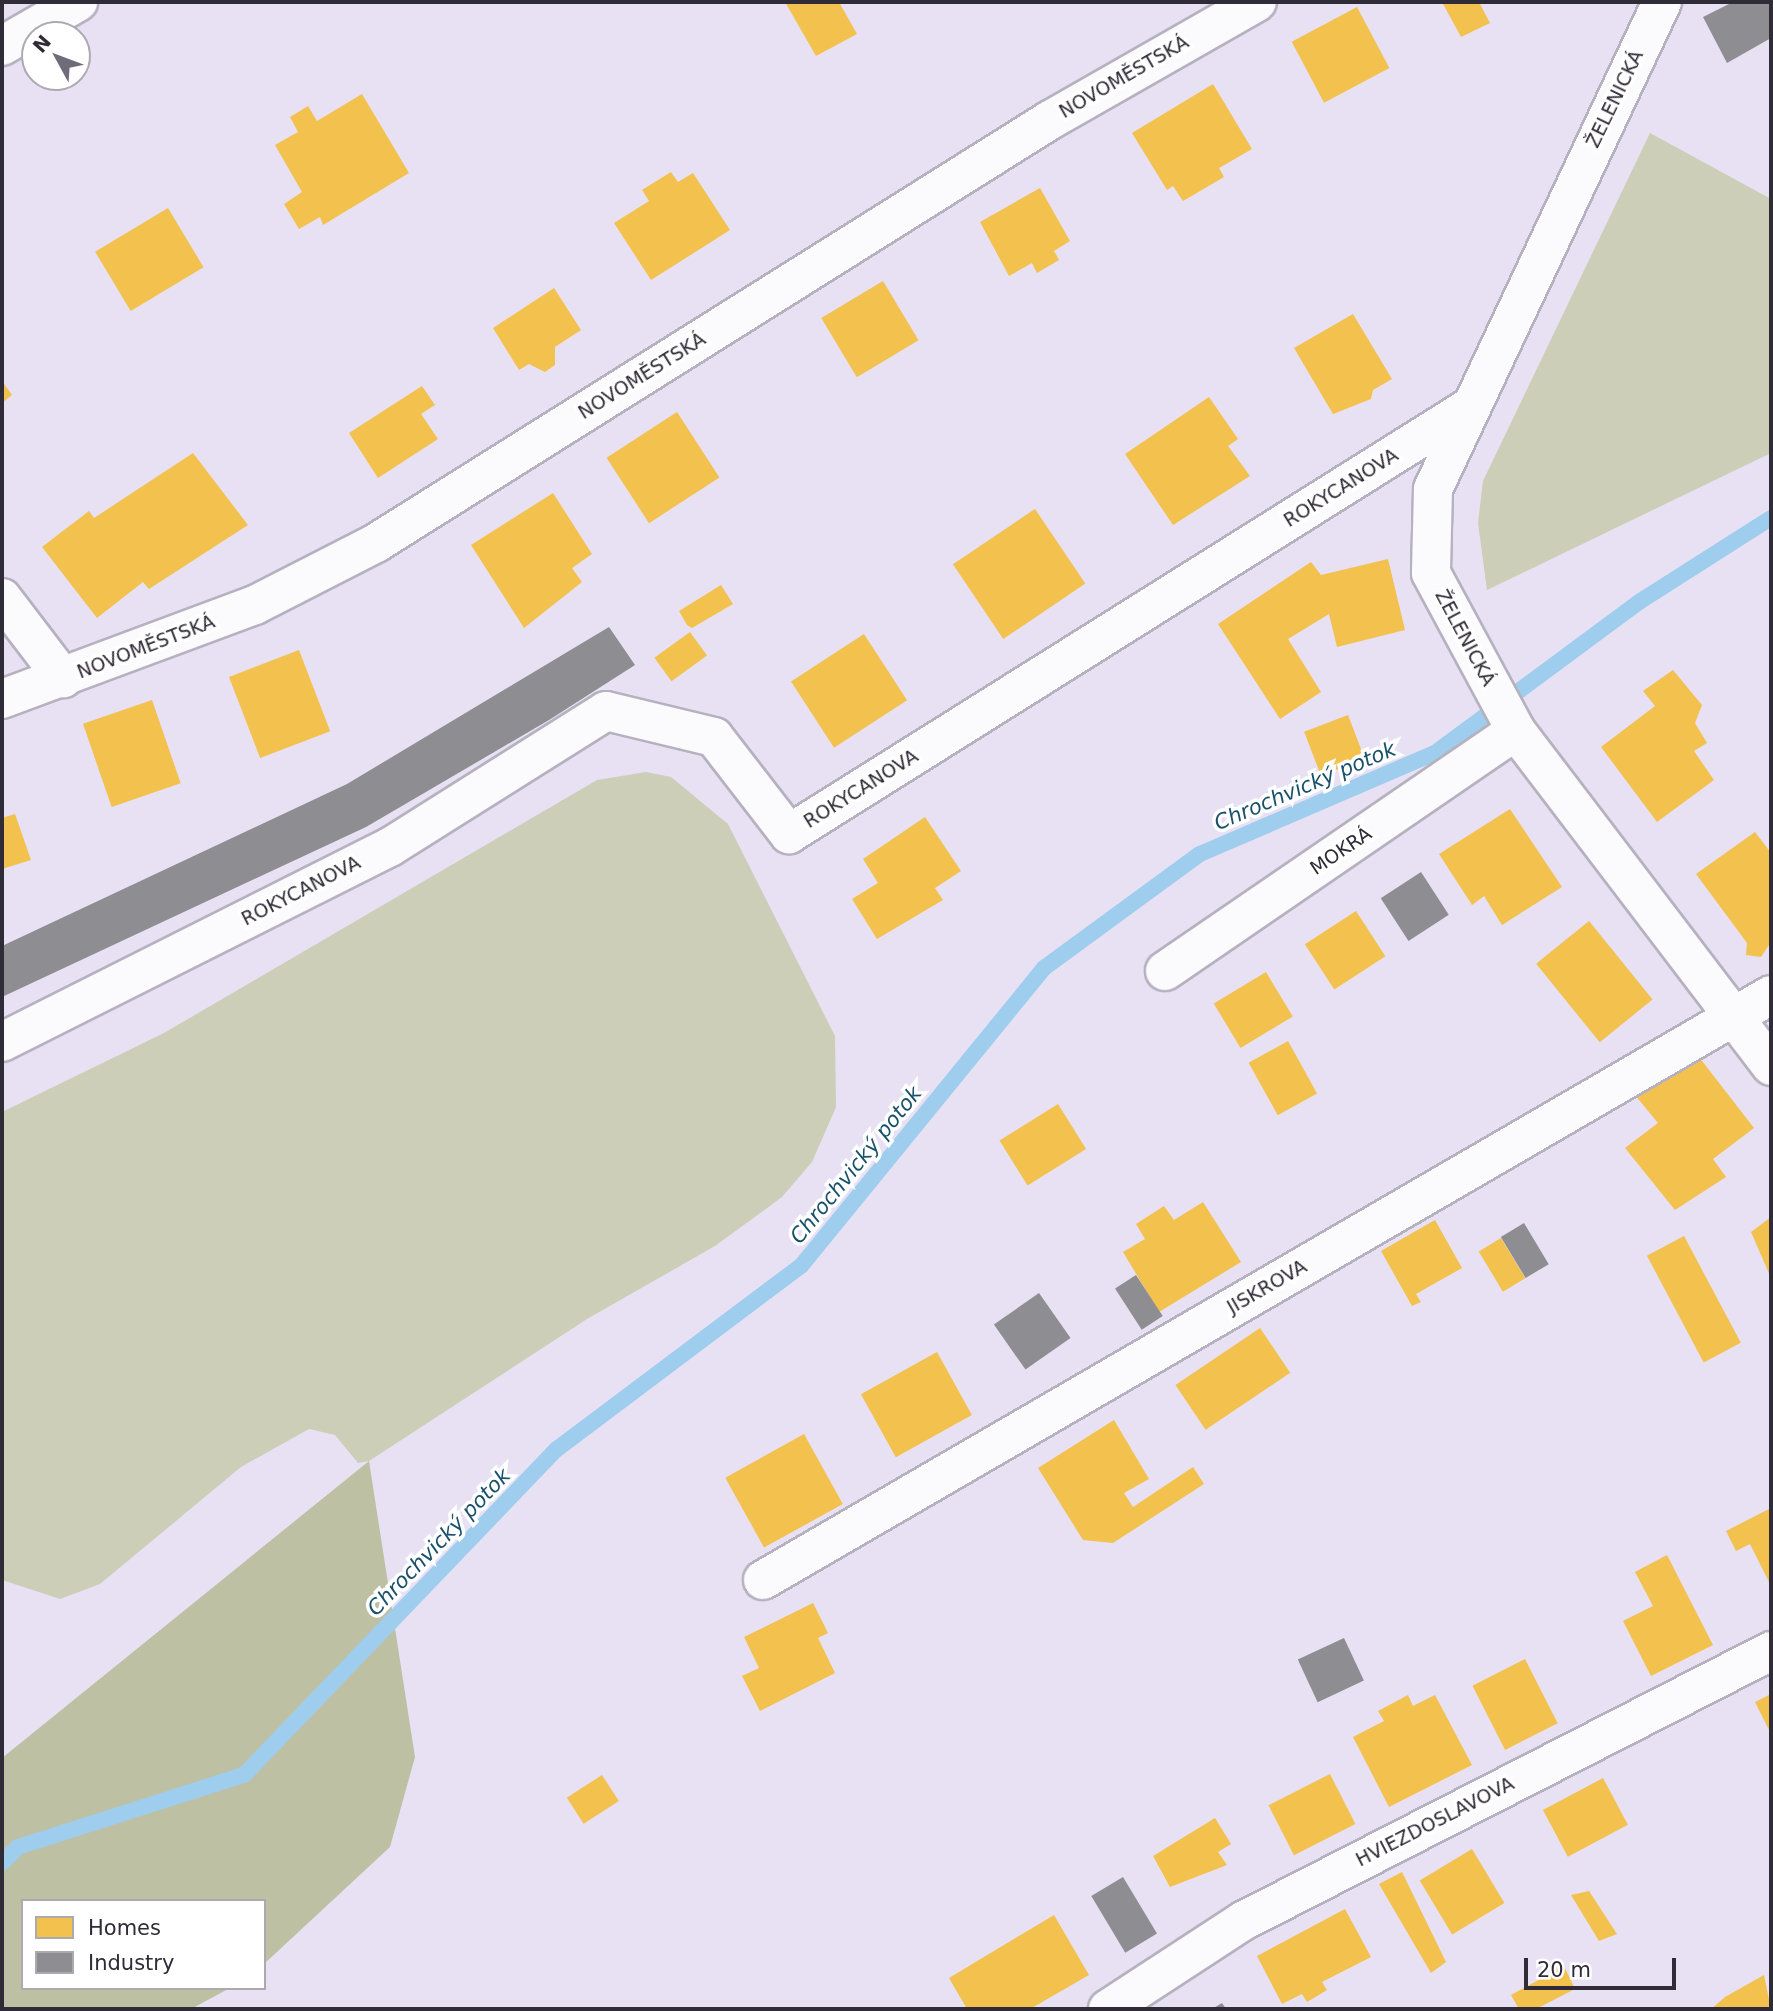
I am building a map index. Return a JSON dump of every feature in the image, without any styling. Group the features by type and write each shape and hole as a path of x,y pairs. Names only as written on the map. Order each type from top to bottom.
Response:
{"street":[{"path":"2,46 78,2"},
{"name":"NOVOMĚSTSKÁ","path":"2,699 255,605 376,542 1050,120 1258,2"},
{"name":"ŽELENICKÁ","path":"1662,2 1465,410 1433,489 1431,572 1482,674 1513,725 1771,1066"},
{"name":"ROKYCANOVA","path":"2,1042 390,847 606,711 714,737 789,834 1465,410"},
{"path":"2,598 63,678"},
{"name":"MOKRÁ","path":"1165,971 1513,725"},
{"name":"JISKROVA","path":"763,1580 1771,995"},
{"name":"HVIEZDOSLAVOVA","path":"1108,2009 1243,1921 1771,1651"}],"green space":[{"path":"1650,133 1771,199 1771,453 1487,590 1478,523 1483,481"},
{"path":"646,772 671,777 728,824 835,1036 836,1107 812,1162 782,1197 715,1246 587,1319 369,1461 358,1463 335,1435 309,1429 241,1467 100,1584 60,1599 2,1580 2,1112 164,1033 597,780"},
{"path":"369,1461 415,1757 390,1847 266,1962 266,1899 21,1899 21,1990 226,1990 191,2009 2,2009 2,1758"}],"building: Homes":[{"path":"785,2 839,2 857,34 816,56"},
{"path":"1442,2 1479,2 1490,23 1461,37"},
{"path":"1357,7 1389,68 1324,103 1292,42"},
{"path":"1213,84 1252,149 1219,168 1224,177 1183,201 1173,186 1167,190 1132,133"},
{"path":"362,94 409,173 323,225 320,217 299,229 284,204 302,192 275,145 298,132 290,117 308,106 317,121"},
{"path":"671,172 678,182 693,173 730,230 651,280 614,223 649,201 642,190"},
{"path":"1040,188 1070,241 1054,251 1059,260 1037,273 1032,263 1009,276 980,222"},
{"path":"168,208 204,267 131,311 95,252"},
{"path":"883,281 919,340 857,377 821,318"},
{"path":"554,288 581,330 555,347 555,365 545,372 529,364 519,370 493,328"},
{"path":"1353,314 1392,379 1373,390 1371,399 1333,414 1294,348"},
{"path":"2,381 12,395 2,403"},
{"path":"422,386 435,405 421,414 438,439 378,478 349,433"},
{"path":"1209,397 1238,439 1228,446 1250,476 1173,525 1125,454"},
{"path":"677,412 719,477 649,523 607,458"},
{"path":"193,453 248,525 149,589 143,582 97,618 42,547 89,511 94,518"},
{"path":"553,493 592,554 572,568 582,582 524,628 471,545"},
{"path":"1035,509 1085,584 1003,639 953,564"},
{"path":"1388,559 1405,630 1337,647 1329,614 1288,639 1321,692 1280,719 1218,624 1311,562 1321,575"},
{"path":"721,585 733,604 692,628 687,625 679,611"},
{"path":"690,632 707,655 671,681 654,658"},
{"path":"864,634 907,700 834,748 791,681"},
{"path":"299,650 330,731 260,758 229,677"},
{"path":"1673,670 1702,705 1695,723 1707,743 1694,751 1714,780 1657,822 1601,747 1655,706 1643,691"},
{"path":"152,700 181,783 112,807 83,724"},
{"path":"1348,715 1365,759 1321,776 1304,732"},
{"path":"1510,809 1562,887 1502,925 1484,896 1472,905 1439,854"},
{"path":"15,814 31,860 2,869 2,818"},
{"path":"925,817 961,871 935,888 943,900 877,939 852,899 878,883 863,859"},
{"path":"1755,832 1771,853 1771,942 1761,957 1746,955 1747,943 1696,874"},
{"path":"1356,911 1385,956 1334,990 1305,944"},
{"path":"1589,921 1653,999 1600,1042 1536,964"},
{"path":"1266,972 1293,1017 1240,1048 1214,1003"},
{"path":"1288,1041 1317,1093 1278,1115 1249,1063"},
{"path":"1692,1048 1754,1128 1713,1159 1726,1177 1675,1210 1625,1148 1658,1123 1634,1094"},
{"path":"1058,1104 1086,1149 1028,1186 999,1141"},
{"path":"1203,1202 1241,1262 1159,1312 1123,1252 1145,1239 1136,1224 1164,1206 1174,1220"},
{"path":"1771,1217 1771,1278 1751,1232"},
{"path":"1435,1220 1462,1268 1416,1294 1421,1302 1412,1306 1381,1251"},
{"path":"1684,1236 1741,1343 1704,1363 1647,1256"},
{"path":"1501,1238 1525,1278 1503,1292 1479,1251"},
{"path":"1260,1328 1290,1373 1206,1430 1175,1385"},
{"path":"937,1352 972,1415 896,1457 861,1394"},
{"path":"1114,1420 1149,1479 1124,1493 1133,1507 1193,1467 1204,1484 1113,1543 1083,1540 1038,1468"},
{"path":"804,1434 843,1504 764,1548 725,1478"},
{"path":"1771,1508 1771,1586 1750,1544 1736,1551 1726,1531"},
{"path":"1667,1555 1713,1645 1651,1676 1623,1621 1653,1606 1635,1572"},
{"path":"813,1603 828,1633 818,1638 835,1673 760,1711 742,1676 759,1668 744,1637"},
{"path":"1525,1659 1558,1723 1505,1750 1472,1686"},
{"path":"1771,1694 1771,1734 1755,1702"},
{"path":"1408,1695 1413,1706 1435,1695 1472,1765 1389,1807 1353,1737 1384,1721 1378,1711"},
{"path":"1330,1774 1355,1824 1294,1855 1269,1805"},
{"path":"602,1775 619,1801 584,1824 567,1798"},
{"path":"1603,1778 1628,1825 1568,1857 1543,1810"},
{"path":"1215,1818 1231,1844 1218,1852 1227,1865 1170,1887 1153,1856"},
{"path":"1472,1849 1504,1903 1452,1934 1420,1880"},
{"path":"1402,1872 1446,1962 1431,1973 1379,1884"},
{"path":"1589,1891 1617,1934 1599,1941 1571,1895"},
{"path":"1345,1909 1371,1957 1322,1982 1327,1990 1307,2002 1302,1994 1282,2004 1257,1956"},
{"path":"1054,1915 1089,1975 1030,2009 967,2009 949,1978"},
{"path":"1564,1966 1575,1989 1536,2009 1519,2009 1511,1995"},
{"path":"1764,1975 1771,2009 1711,2009 1725,1997"}],"building: Industry":[{"path":"1733,2 1771,2 1771,38 1727,63 1703,17"},
{"path":"609,627 635,665 549,720 366,827 2,997 2,946 347,784"},
{"path":"1421,872 1449,915 1409,941 1381,898"},
{"path":"1524,1223 1549,1264 1526,1278 1501,1237"},
{"path":"1136,1275 1163,1316 1142,1330 1115,1289"},
{"path":"1039,1293 1071,1338 1025,1370 994,1325"},
{"path":"1344,1638 1364,1681 1318,1702 1298,1660"},
{"path":"1123,1877 1157,1934 1125,1953 1091,1896"},
{"path":"1222,2003 1226,2009 1212,2009"}],"waterway":[{"name":"Chrochvický potok","path":"2,1863 18,1847 244,1775 557,1449 801,1266 1044,968 1200,854 1435,753 1639,602 1771,518"}]}
